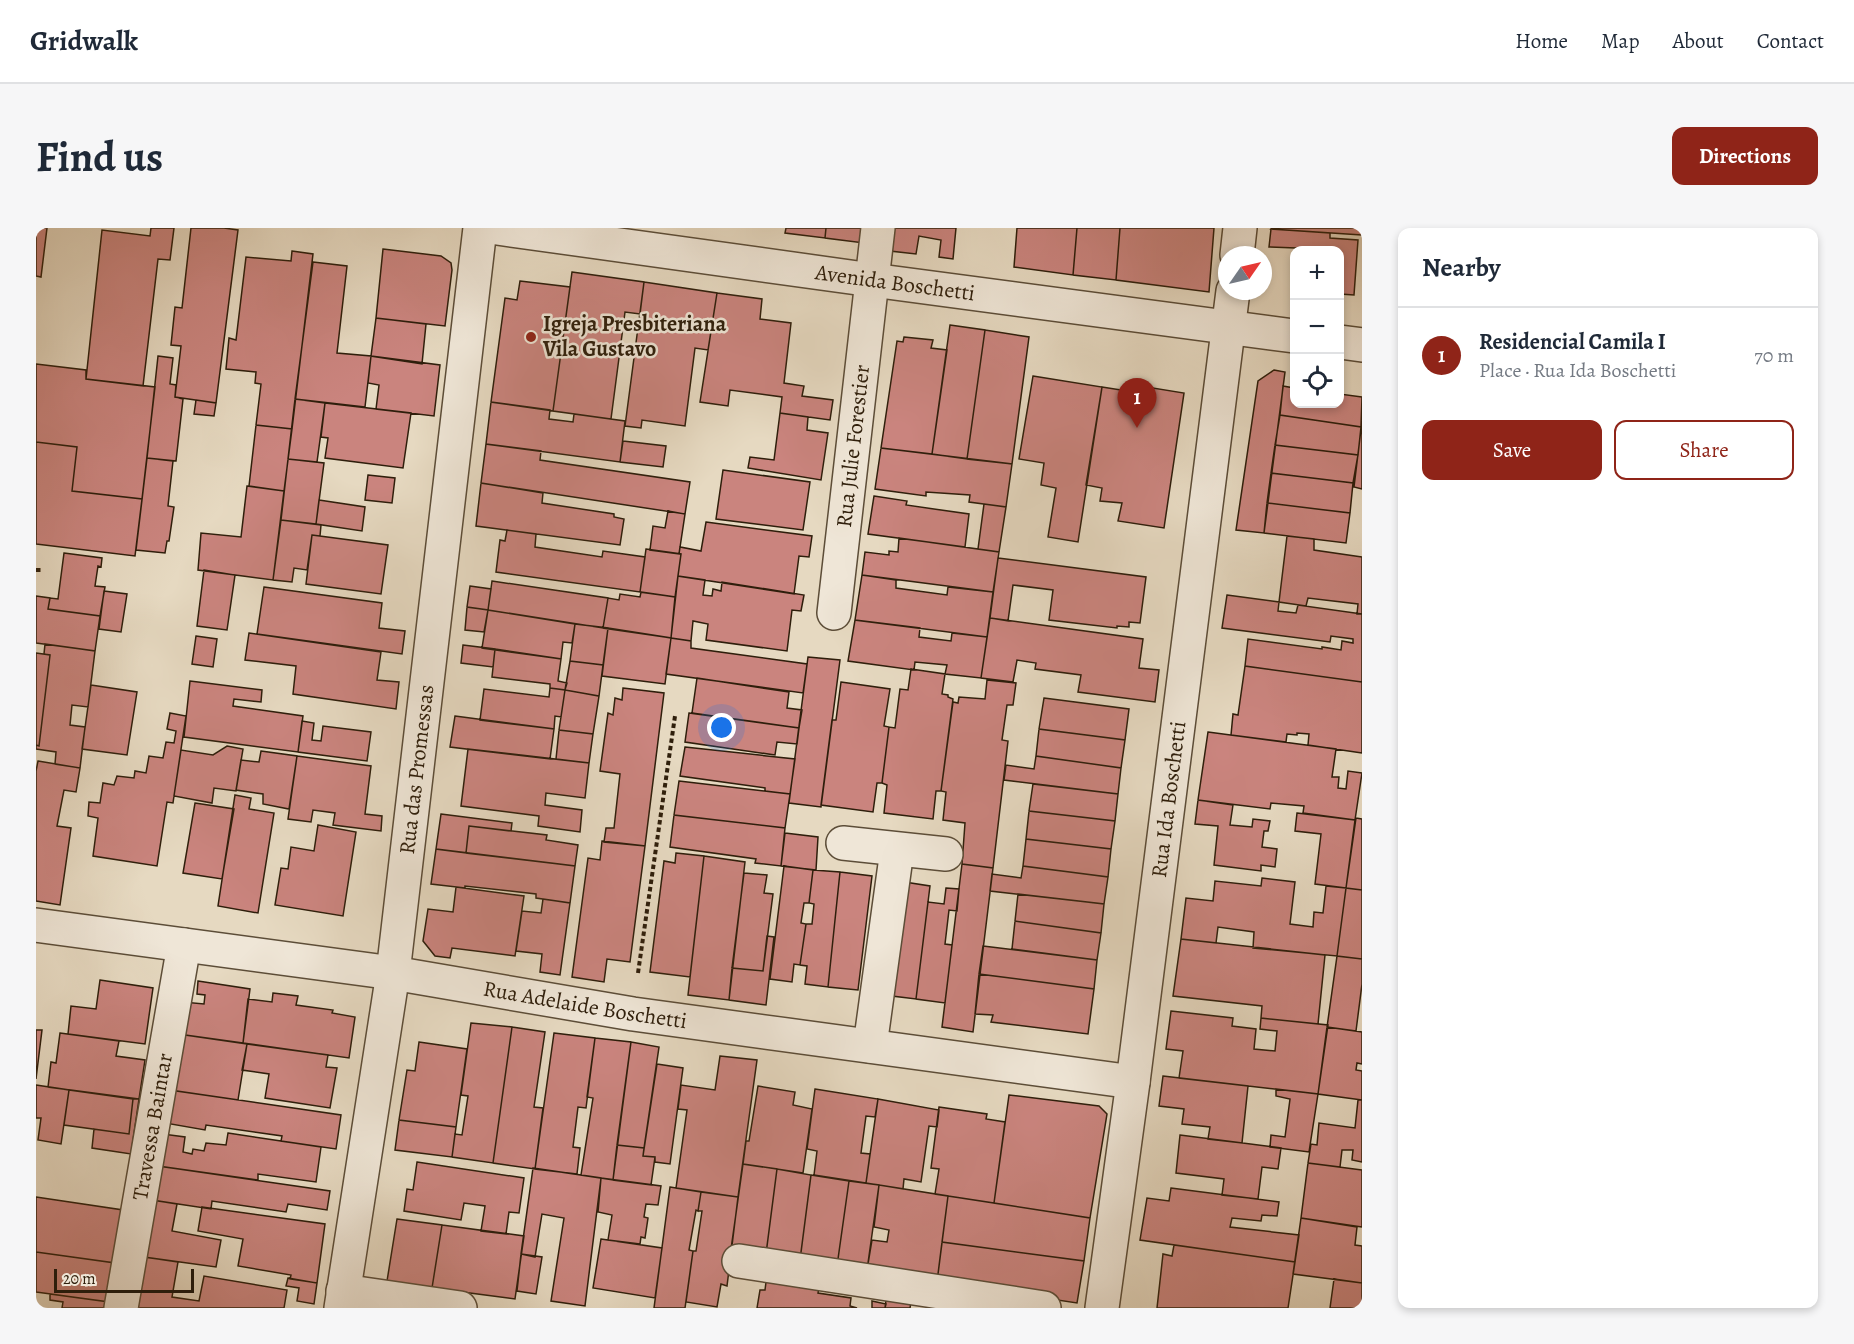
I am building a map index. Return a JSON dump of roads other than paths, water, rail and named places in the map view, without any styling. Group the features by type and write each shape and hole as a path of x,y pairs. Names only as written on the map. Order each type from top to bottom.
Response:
{"street":[{"name":"Rua das Promessas","path":"342,1300 393,973 480,228"},
{"name":"Avenida Boschetti","path":"497,228 1290,335"},
{"name":"Rua Julie Forestier","path":"834,613 878,228"},
{"path":"1238,246 1240,228"},
{"name":"Rua Ida Boschetti","path":"1102,1308 1133,1082 1232,300"},
{"path":"1344,343 1362,345"},
{"path":"843,843 946,854"},
{"path":"870,1046 897,850"},
{"name":"Rua Adelaide Boschetti","path":"36,926 393,973 633,1014 1133,1082"},
{"name":"Travessa Baintar","path":"121,1308 184,945"},
{"path":"739,1262 1044,1308"},
{"path":"342,1300 460,1308"}],"place":[{"name":"Igreja Presbiteriana Vila Gustavo","path":"531,337"},
{"name":"Residencial Camila I","path":"1137,428"}]}
